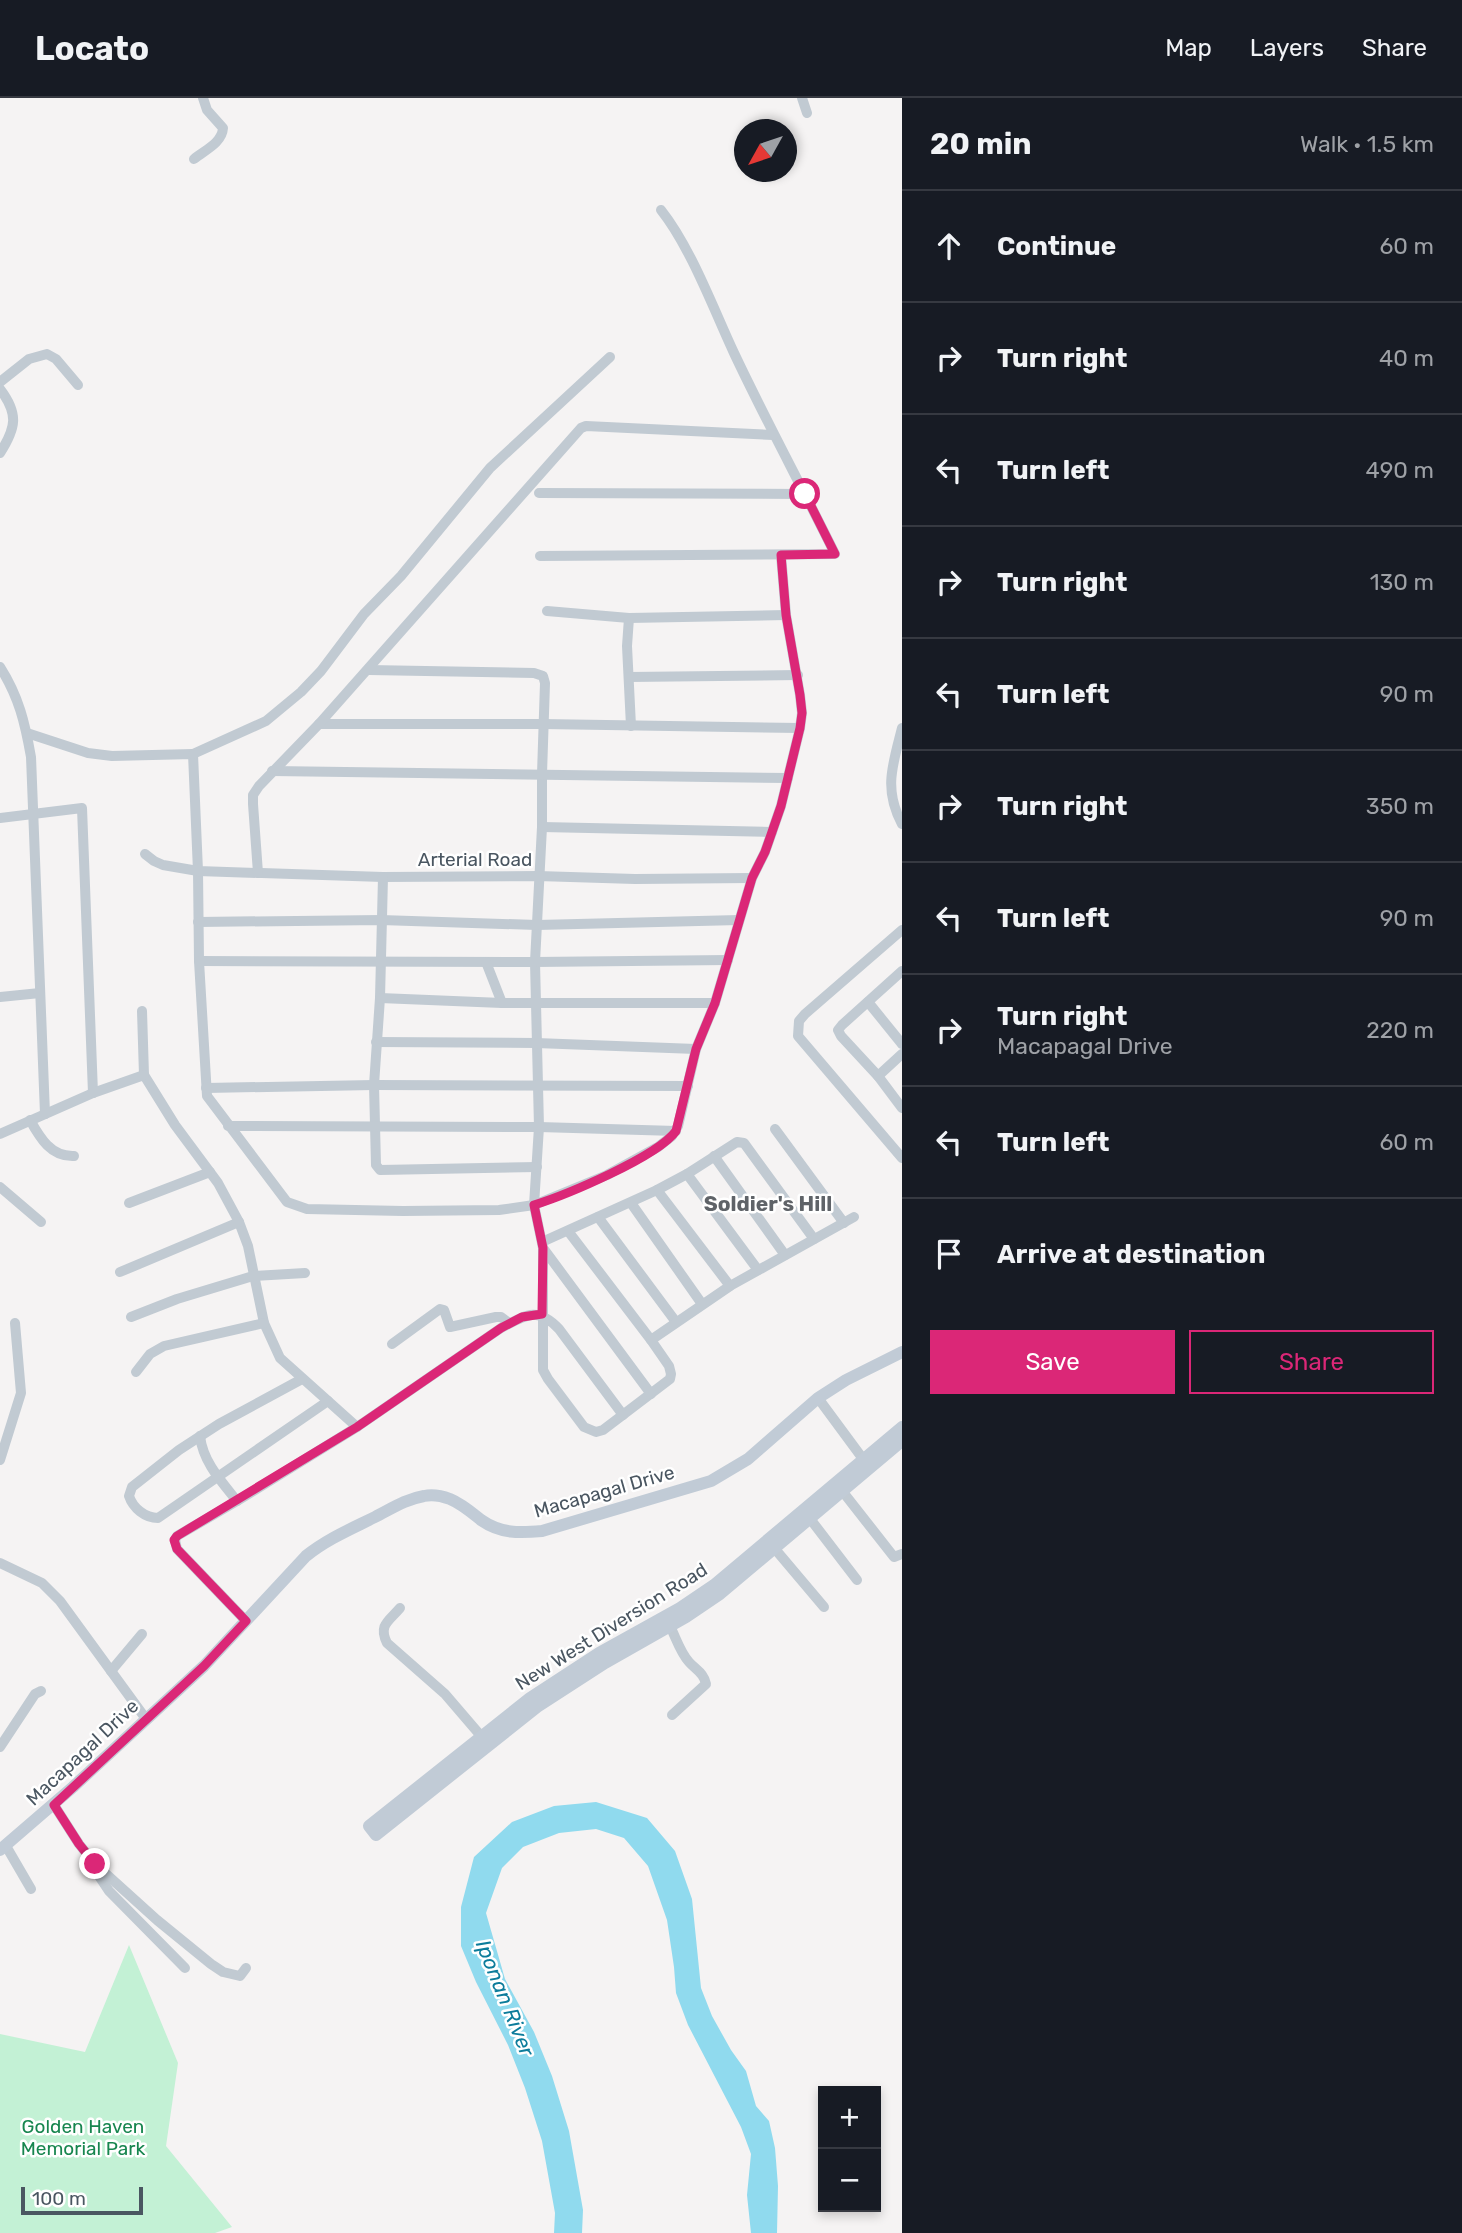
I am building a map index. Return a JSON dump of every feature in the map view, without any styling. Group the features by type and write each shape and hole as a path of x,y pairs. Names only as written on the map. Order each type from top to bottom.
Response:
{"street":[{"path":"194,159 221,139 223,133 223,128 204,104 203,98"},
{"path":"802,98 807,113"},
{"path":"540,556 835,554 773,435 695,268 661,210"},
{"path":"0,382 29,359 47,354 56,359 78,385"},
{"path":"27,733 88,753 112,756 192,754 266,721 321,671 364,614 401,576 490,468 610,357"},
{"path":"0,389 12,409 14,423 11,437 0,453"},
{"path":"258,873 253,795 258,786 369,670 581,428 586,426 773,435"},
{"path":"539,493 805,494"},
{"path":"192,754 206,1088 207,1096 228,1126 276,1189 294,1206 307,1209 414,1211 499,1210 534,1205 607,1175 658,1147 676,1131 696,1049 715,1003 752,878 772,832 800,728 802,713 798,675 786,615 781,555"},
{"path":"547,611 629,618 786,615"},
{"path":"629,618 627,646 631,726"},
{"path":"0,667 18,700 31,757 45,1114"},
{"path":"369,670 534,673 543,676 542,827 535,962 539,1127 534,1205 542,1245 545,1374 583,1427 596,1432 603,1430 651,1394 670,1379 671,1374 669,1366 651,1340 568,1231"},
{"path":"629,677 798,675"},
{"path":"319,724 800,728"},
{"path":"902,727 890,775 893,803 902,824"},
{"path":"272,771 788,778"},
{"path":"0,818 82,808 93,1093"},
{"path":"542,827 772,832"},
{"name":"Arterial Road","path":"145,854 163,865 198,871 383,877 752,878"},
{"path":"383,877 380,999 374,1085 376,1165 380,1170 537,1167"},
{"path":"198,922 381,920 537,925 739,920"},
{"path":"902,930 805,1014 798,1027 798,1036 902,1158"},
{"path":"199,961 728,960"},
{"path":"486,962 502,1003"},
{"path":"901,973 838,1030 902,1107"},
{"path":"0,997 40,993"},
{"path":"380,999 502,1003 715,1003"},
{"path":"869,1002 902,1044"},
{"path":"142,1011 144,1075 175,1125 210,1172 239,1222 264,1322 280,1358 357,1427"},
{"path":"376,1042 536,1043 696,1049"},
{"path":"878,1076 902,1054"},
{"path":"0,1134 93,1093 144,1075"},
{"path":"206,1088 374,1085 688,1086"},
{"path":"30,1120 51,1149 59,1155 74,1156"},
{"path":"228,1126 539,1127 676,1131"},
{"path":"775,1129 844,1223"},
{"path":"542,1245 687,1174 737,1142 744,1143 814,1239"},
{"path":"714,1156 785,1255"},
{"path":"129,1203 210,1172"},
{"path":"687,1174 758,1270"},
{"path":"0,1187 41,1223"},
{"path":"657,1189 730,1286"},
{"path":"631,1203 702,1304"},
{"path":"598,1217 676,1322"},
{"path":"651,1340 730,1286 854,1217"},
{"path":"120,1272 239,1222"},
{"path":"542,1245 651,1394"},
{"path":"131,1317 177,1299 253,1276 305,1273"},
{"path":"393,1343 440,1309 444,1310 450,1327 496,1317 509,1324"},
{"path":"246,1621 186,1559 174,1545 174,1540 181,1533 357,1427 509,1324 522,1317 542,1314 559,1329 623,1415"},
{"path":"136,1372 150,1354 164,1346 264,1322"},
{"path":"0,1460 21,1392 15,1323"},
{"name":"Macapagal Drive","path":"3,1848 54,1805 204,1666 317,1547 404,1501 423,1496 436,1495 461,1504 484,1522 499,1530 514,1533 542,1531 711,1481 748,1459 818,1398 846,1380 902,1352"},
{"path":"302,1379 219,1424 157,1465 132,1486 129,1496 131,1502 142,1513 158,1518 328,1401"},
{"path":"818,1398 867,1464"},
{"name":"New West Diversion Road","path":"902,1427 867,1464 843,1492 710,1601 537,1707 373,1830 481,1736 530,1698 625,1637 694,1600 867,1464 902,1441"},
{"path":"200,1436 203,1454 237,1501"},
{"path":"843,1492 894,1557 902,1554"},
{"path":"811,1520 857,1580"},
{"path":"775,1549 824,1607"},
{"path":"0,1563 42,1583 60,1601 146,1719"},
{"path":"400,1608 384,1626 382,1633 387,1643 445,1693 481,1736"},
{"path":"670,1626 683,1654 703,1675 706,1684 673,1715"},
{"path":"111,1671 142,1634"},
{"path":"0,1747 35,1694 41,1690"},
{"path":"54,1805 95,1864 157,1920 223,1972 237,1976 246,1968"},
{"path":"3,1848 32,1889"},
{"path":"95,1864 109,1891 186,1968"}],"green space":[{"name":"Golden Haven Memorial Park","path":"129,1945 178,2063 166,2146 232,2227 215,2233 0,2233 0,2034 85,2052"}],"water":[{"name":"Iponan River","path":"596,1802 647,1818 675,1851 692,1899 701,1988 712,2016 746,2071 756,2106 769,2121 775,2148 778,2186 777,2233 751,2233 747,2195 751,2154 741,2127 688,2025 676,1993 667,1920 648,1866 624,1838 596,1829 559,1833 523,1847 502,1868 486,1913 505,1979 534,2032 552,2076 569,2131 583,2210 582,2233 554,2233 555,2213 542,2141 508,2045 461,1946 461,1907 474,1857 512,1822 554,1806"}],"district":[{"name":"Soldier's Hill","path":"768,1204"}],"route":[{"path":"95,1864 54,1805 204,1666 246,1621 177,1549 174,1540 177,1536 357,1427 501,1328 522,1317 542,1314 543,1248 534,1205 607,1175 658,1147 676,1131 696,1049 715,1003 752,878 759,867 781,806 800,728 802,713 798,675 786,615 781,555 835,554 805,494"}]}
